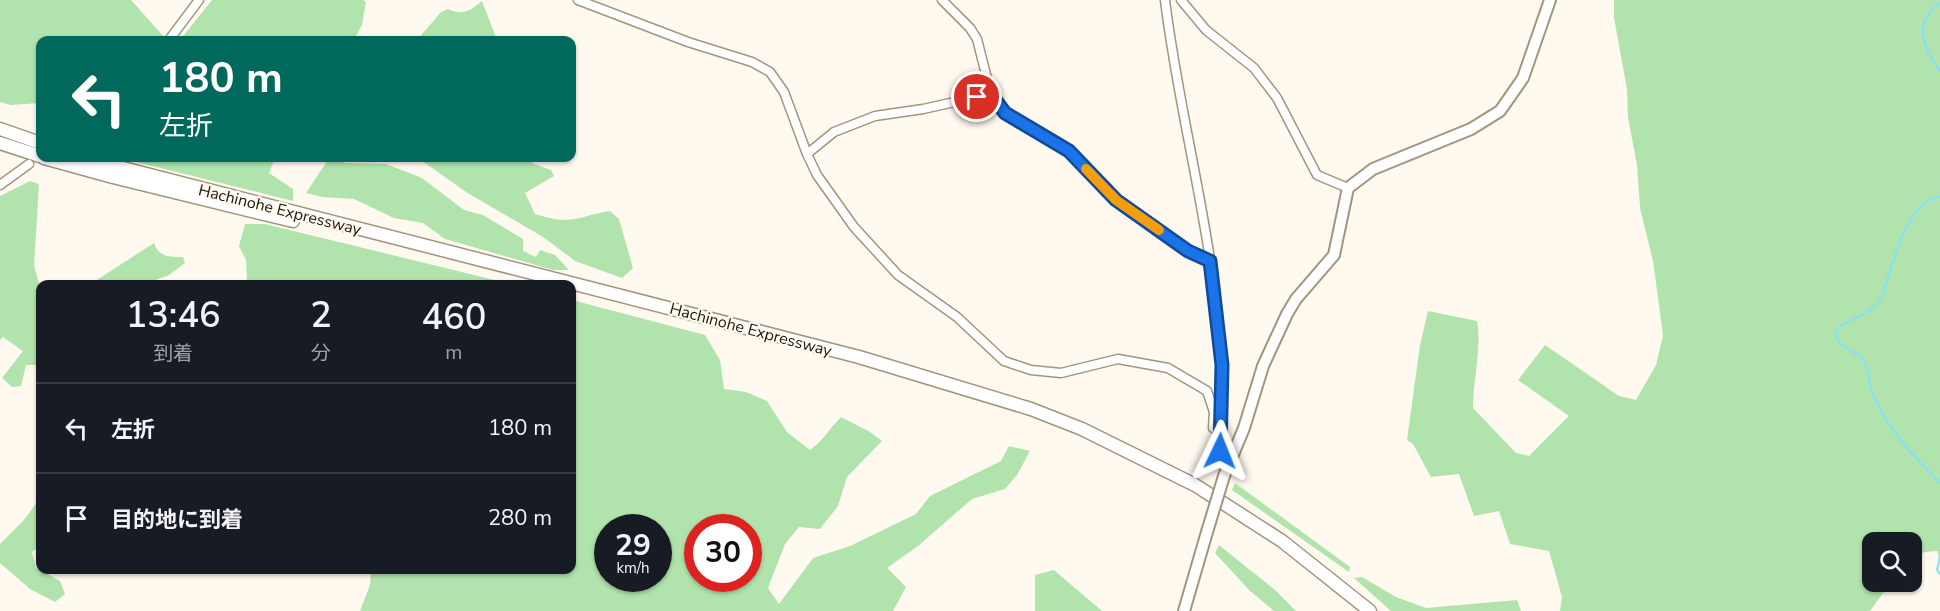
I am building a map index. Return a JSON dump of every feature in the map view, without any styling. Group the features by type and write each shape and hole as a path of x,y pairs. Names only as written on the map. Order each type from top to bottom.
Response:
{"highway":[{"path":"0,129 36,142"},
{"name":"Hachinohe Expressway","path":"0,143 36,155"},
{"name":"Hachinohe Expressway","path":"61,162 132,182 535,280"},
{"name":"Hachinohe Expressway","path":"100,162 559,280"},
{"name":"Hachinohe Expressway","path":"576,284 859,357 1031,409 1082,429 1195,485 1282,541 1370,611"},
{"name":"Hachinohe Expressway","path":"576,290 925,381 1077,434 1146,466 1235,517 1312,570 1361,611"}],"main road":[{"path":"1184,611 1229,459 1239,441 1263,366 1296,299 1335,255 1348,188 1373,169 1471,129 1500,111 1514,95 1523,78 1550,0"}],"street":[{"path":"172,36 199,0"},
{"path":"578,0 656,31 763,66 784,92 807,154 837,207 898,275 957,316 1004,361 1032,370 1061,373 1118,359 1168,368 1207,391 1214,412 1213,428 1221,432"},
{"path":"942,0 970,27 977,39 991,94 1005,113 1069,151 1116,200 1188,251 1210,261"},
{"path":"1165,0 1173,68 1197,175 1210,261 1222,365 1220,451 1229,459"},
{"path":"1181,0 1206,30 1254,68 1277,98 1317,175 1348,188"},
{"path":"807,154 834,132 875,116 923,109 991,94"},
{"path":"0,185 28,164"}],"green space":[{"path":"0,0 131,0 163,36 36,36 36,103 11,105 0,102"},
{"path":"212,0 363,0 366,2 362,25 356,36 183,36"},
{"path":"1614,0 1940,0 1940,561 1937,551 1922,554 1922,532 1862,532 1862,592 1884,592 1870,611 1560,611 1562,597 1549,551 1510,544 1499,511 1474,516 1459,474 1431,477 1413,444 1407,440 1420,345 1428,311 1477,321 1478,341 1473,408 1516,453 1529,456 1569,416 1518,380 1545,345 1619,396 1636,400 1656,365 1663,335 1653,261 1640,208 1637,165 1628,118 1627,89 1614,18"},
{"path":"482,1 495,36 420,36 441,12 448,9 458,12 466,11"},
{"path":"136,162 273,162 269,173 293,189 293,201"},
{"path":"326,162 386,164 422,178 464,210 483,215 523,239 523,251 536,257 540,250 555,255 569,270 553,270 445,239 423,223 394,218 354,199 322,197 306,193"},
{"path":"424,162 532,162 551,170 554,176 525,193 535,214 566,220 610,211 619,219 633,268 622,278 575,261 543,237 466,192"},
{"path":"30,181 39,184 34,266 38,280 36,280 36,365 26,365 21,386 12,387 2,378 23,351 3,337 0,340 0,196"},
{"path":"245,224 265,224 495,280 247,280 246,260 239,246"},
{"path":"154,243 162,254 183,257 185,263 169,275 155,280 97,280"},
{"path":"576,301 705,335 720,360 724,389 746,392 767,401 787,432 810,450 841,417 882,441 847,477 838,506 820,529 799,527 785,544 768,588 779,604 813,558 850,546 916,514 930,496 1001,461 1009,446 1030,451 1017,475 1005,489 972,499 918,546 887,568 906,587 893,611 360,611 370,585 371,574 576,574"},
{"path":"1235,483 1350,567 1349,572 1232,490"},
{"path":"36,504 36,549 32,552 36,574 47,574 60,581 65,594 55,602 30,589 0,563 0,544 24,520"},
{"path":"1219,545 1275,590 1296,611 1274,611 1250,591 1215,553"},
{"path":"1054,570 1102,611 1035,611 1035,575"},
{"path":"1362,577 1396,597 1426,608 1517,600 1521,611 1391,611 1354,578"}],"waterway":[{"path":"1940,3 1931,11 1923,27 1925,45 1940,71"},
{"path":"1940,196 1928,201 1908,224 1881,299 1871,309 1836,330 1836,336 1841,344 1864,360 1872,392 1885,418 1902,441 1940,483"},
{"path":"1940,556 1937,570 1940,574"}],"slow traffic":[{"path":"1086,169 1116,200 1159,230"}],"route":[{"path":"977,97 991,94 1005,113 1069,151 1116,200 1188,251 1210,261 1222,365 1220,451"}]}
